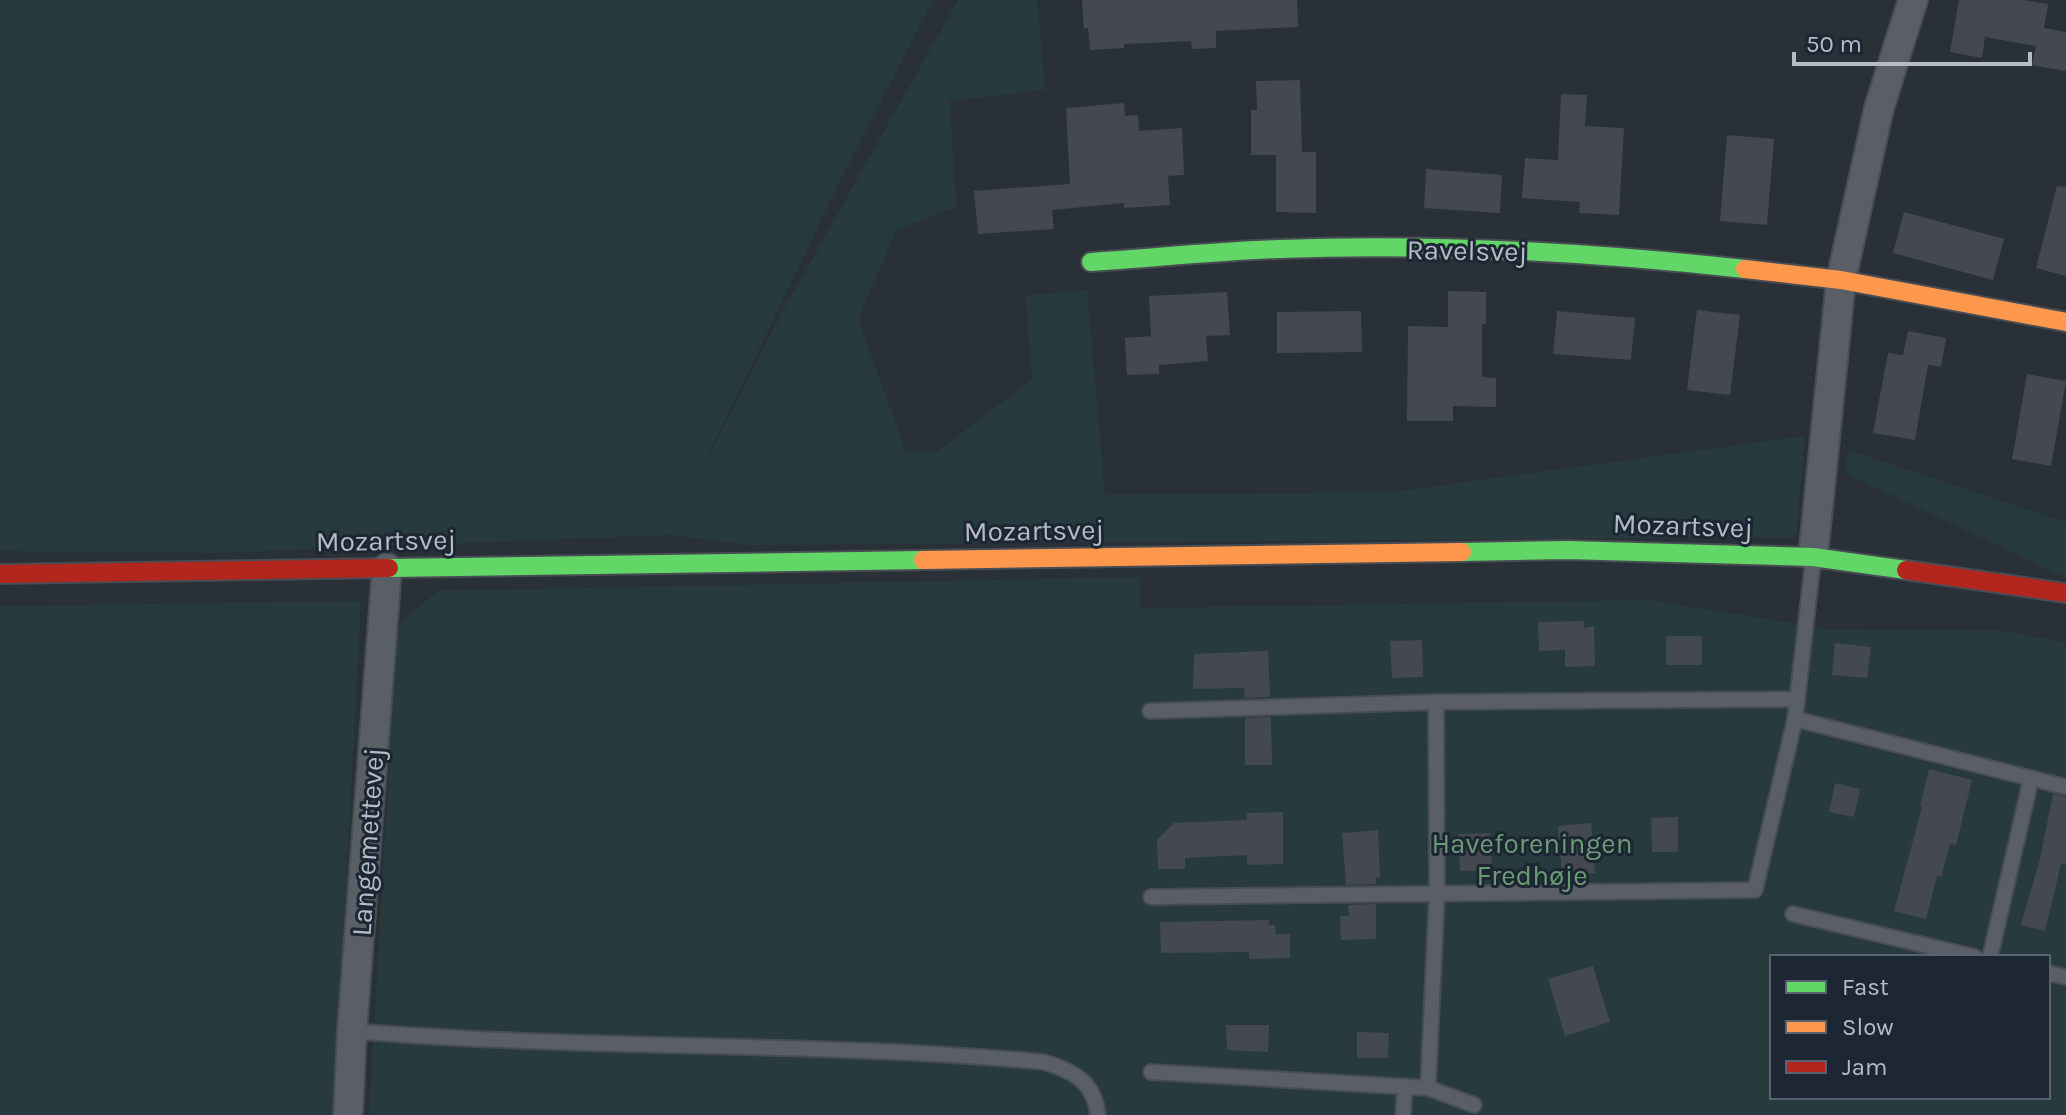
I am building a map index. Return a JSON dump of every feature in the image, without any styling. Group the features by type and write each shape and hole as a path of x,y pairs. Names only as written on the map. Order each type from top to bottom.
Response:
{"street":[{"path":"1813,557 1841,280 1879,108 1913,0"},
{"name":"Ravelsvej","path":"1091,262 1279,249 1467,248 1654,259 1841,280 2066,322"},
{"name":"Mozartsvej","path":"0,574 1567,550 1813,557 2066,593"},
{"name":"Langemettevej","path":"348,1115 387,568"}],"lane":[{"path":"1151,897 1755,890 1795,719 1813,557"},
{"path":"1150,711 1436,702 1797,699"},
{"path":"1428,1088 1437,893 1436,702"},
{"path":"1795,719 2066,787"},
{"path":"1990,955 2031,779"},
{"path":"1793,914 1967,955"},
{"path":"352,1031 465,1040 700,1044 1044,1062 1082,1078 1091,1090 1098,1115"},
{"path":"1151,1072 1428,1088 1474,1105"},
{"path":"1403,1115 1405,1086"}],"green space":[{"path":"0,0 933,0 839,183 693,486 783,311 958,0 1037,0 1045,90 950,101 956,207 896,230 858,319 906,452 938,451 1032,380 1026,295 1087,290 1105,495 1392,492 1805,436 1796,537 751,545 669,535 214,553 0,551"},
{"path":"1848,450 2066,522 2066,578 1845,473"},
{"name":"Haveforeningen Fredhøje","path":"1139,577 1141,608 1648,600 1828,629 2005,631 2066,643 2066,1115 369,1115 397,626 438,591"},
{"path":"361,601 334,1115 0,1115 0,606"}],"building":[{"path":"1082,0 1297,0 1298,27 1216,31 1216,48 1192,49 1191,41 1124,44 1124,48 1090,50 1088,28 1084,29"},
{"path":"1959,0 2023,0 2048,4 2044,28 2066,32 2066,71 2032,65 2036,46 1985,37 1982,58 1950,52"},
{"path":"1300,80 1302,152 1316,152 1316,213 1276,212 1276,155 1251,155 1251,110 1257,110 1256,81"},
{"path":"1561,94 1587,95 1585,126 1624,128 1619,215 1579,213 1580,202 1522,198 1525,158 1558,160"},
{"path":"1124,103 1125,116 1138,115 1139,131 1182,128 1184,175 1168,176 1170,205 1124,208 1124,203 1052,210 1054,229 978,234 974,191 1070,184 1066,108"},
{"path":"1727,135 1774,139 1767,225 1720,221"},
{"path":"1426,169 1502,175 1500,213 1424,208"},
{"path":"2057,186 2066,187 2066,276 2036,268"},
{"path":"1904,212 2004,239 1993,280 1893,253"},
{"path":"1448,291 1486,292 1486,324 1482,324 1482,377 1496,378 1496,407 1453,406 1453,421 1407,421 1408,326 1448,327"},
{"path":"1227,292 1230,335 1206,336 1208,361 1159,365 1159,374 1127,375 1125,338 1151,336 1149,296"},
{"path":"1697,310 1740,315 1730,395 1687,390"},
{"path":"1361,311 1362,352 1277,353 1277,312"},
{"path":"1557,311 1635,318 1631,360 1553,354"},
{"path":"1908,331 1946,338 1941,367 1928,365 1915,440 1873,433 1888,353 1903,355"},
{"path":"2027,374 2066,381 2051,466 2012,459"},
{"path":"1584,621 1584,628 1594,626 1595,666 1565,667 1565,650 1539,651 1538,622"},
{"path":"1666,636 1702,636 1702,665 1666,665"},
{"path":"1422,640 1423,677 1392,678 1390,641"},
{"path":"1835,643 1871,647 1867,678 1832,675"},
{"path":"1268,651 1270,697 1245,698 1244,688 1193,689 1194,654"},
{"path":"1271,717 1272,765 1245,765 1245,718"},
{"path":"1929,769 1972,780 1956,845 1950,844 1941,877 1937,876 1926,919 1894,911"},
{"path":"1835,783 1860,789 1854,817 1829,812"},
{"path":"2053,794 2066,797 2066,865 2061,864 2045,931 2021,925 2040,859"},
{"path":"1283,812 1283,864 1247,865 1247,855 1185,858 1185,869 1158,869 1157,840 1174,823 1247,820 1247,813"},
{"path":"1678,817 1678,852 1652,852 1651,818"},
{"path":"1591,823 1595,873 1562,876 1558,826"},
{"path":"1378,830 1380,877 1376,878 1376,884 1346,885 1342,833"},
{"path":"1490,833 1492,870 1460,871 1458,834"},
{"path":"1376,904 1376,939 1341,940 1340,916 1349,916 1348,905"},
{"path":"1269,920 1269,925 1275,925 1276,934 1290,934 1290,958 1249,959 1249,952 1161,953 1160,922"},
{"path":"1593,966 1610,1022 1565,1036 1548,979"},
{"path":"1226,1025 1269,1025 1268,1052 1227,1050"},
{"path":"1357,1032 1389,1033 1388,1058 1357,1058"}],"traffic: fast":[{"path":"1091,262 1255,250 1395,247 1570,254 1745,269"},
{"path":"1462,552 1567,550 1813,557 1906,570"},
{"path":"389,568 923,560"}],"traffic: slow":[{"path":"1745,269 1841,280 2066,322"},
{"path":"923,560 1462,552"}],"traffic: jam":[{"path":"0,574 389,568"},
{"path":"1906,570 2066,593"}]}
